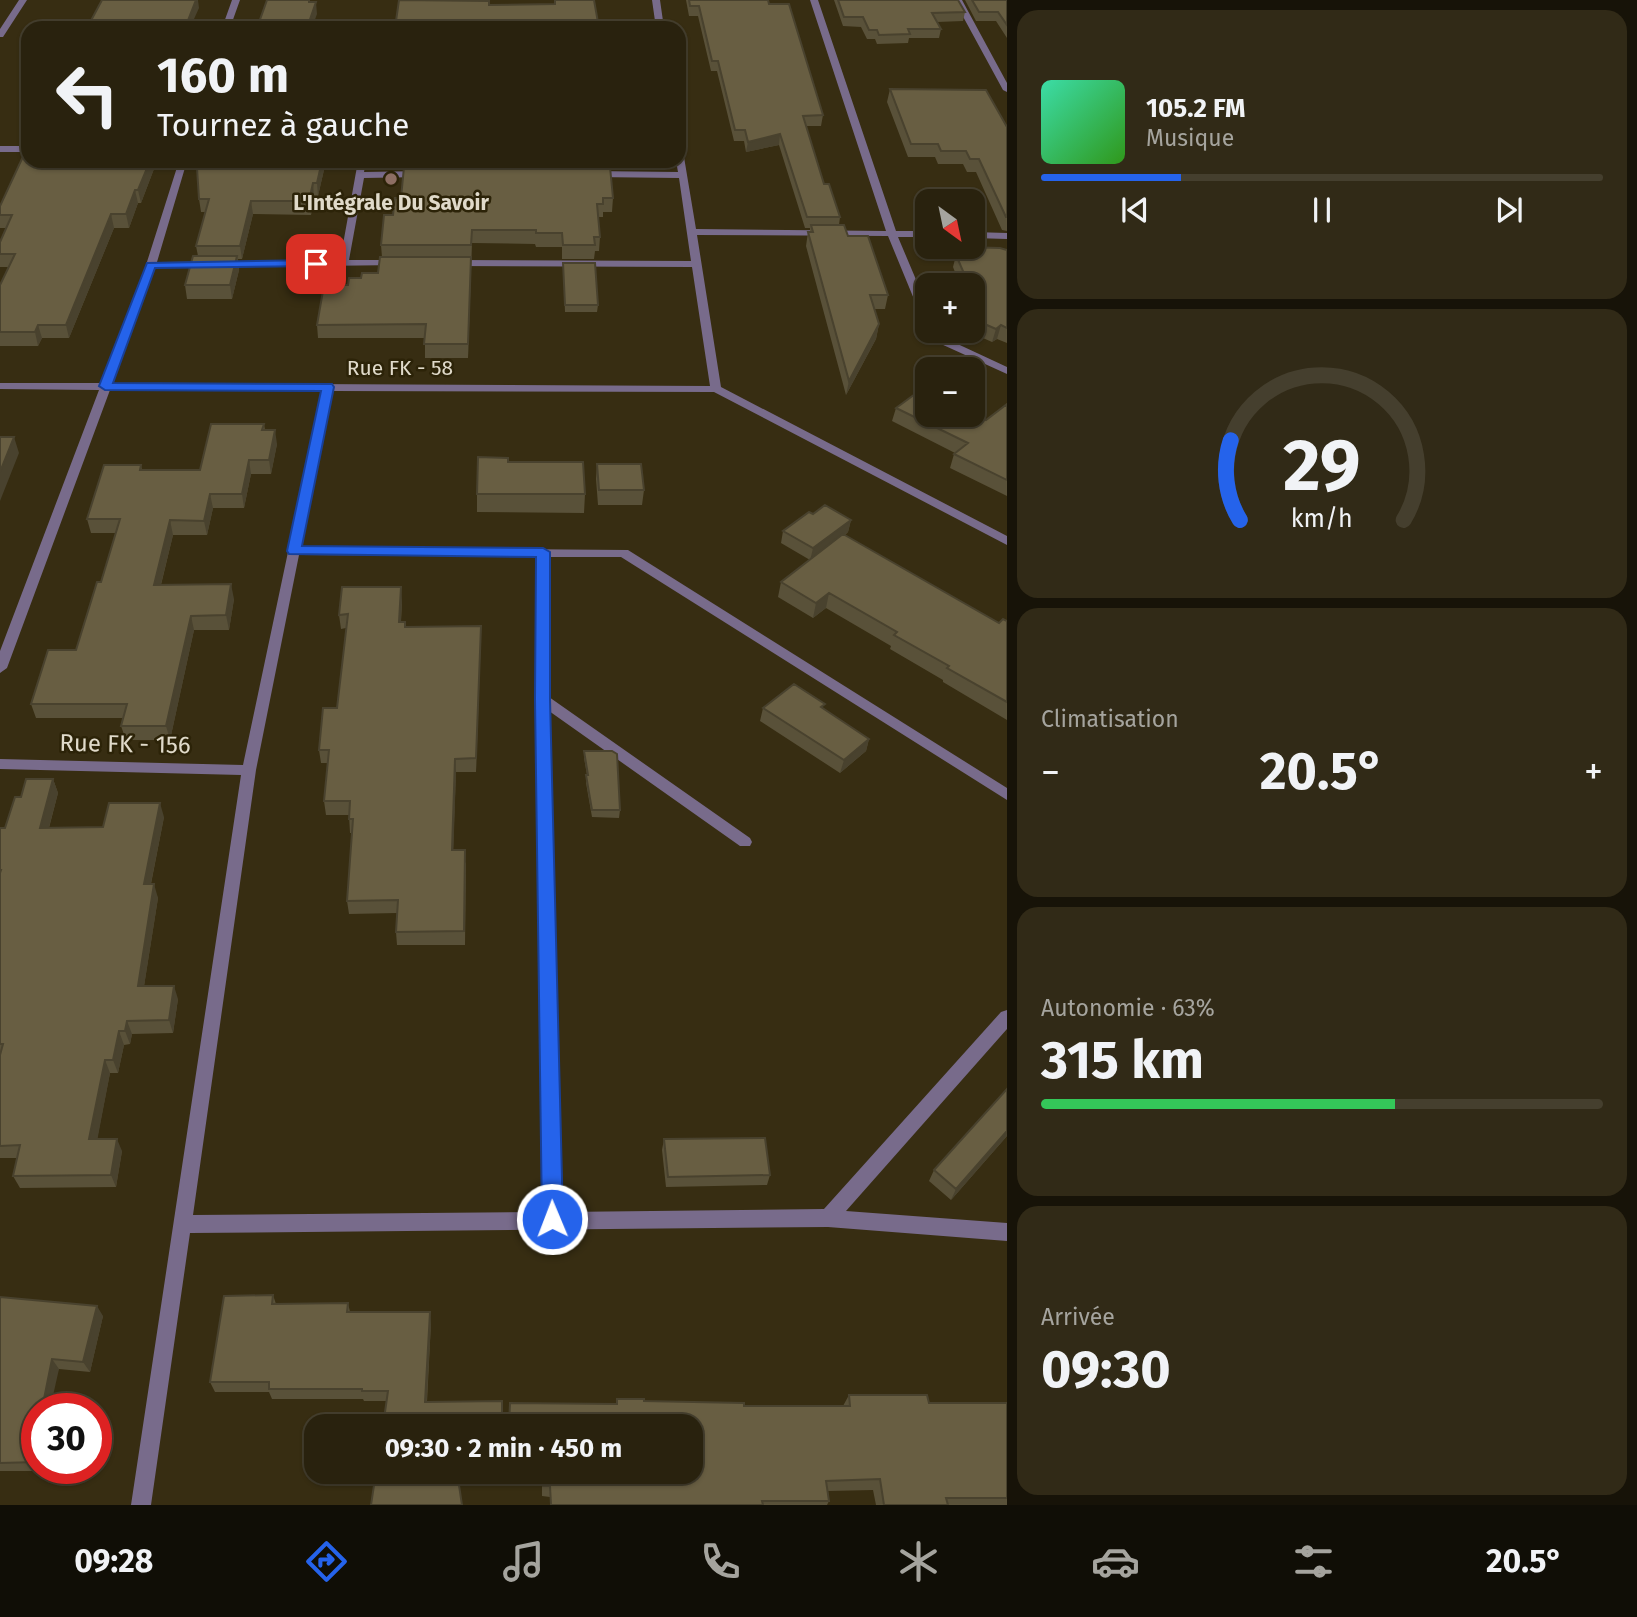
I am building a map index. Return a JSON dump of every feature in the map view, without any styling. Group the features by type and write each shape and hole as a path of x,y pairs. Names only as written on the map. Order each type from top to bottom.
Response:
{"street":[{"path":"0,35 23,0"},
{"path":"228,21 236,0"},
{"path":"656,0 659,21"},
{"path":"814,0 892,234 915,290"},
{"path":"958,0 1007,90"},
{"path":"0,149 21,149"},
{"path":"0,668 151,265 181,168"},
{"path":"344,263 360,168"},
{"path":"682,168 716,389 1007,541"},
{"path":"359,175 438,174"},
{"path":"585,174 683,175"},
{"path":"691,232 915,234"},
{"path":"985,235 1007,236"},
{"path":"151,265 412,263"},
{"path":"439,263 696,264"},
{"path":"947,343 1007,371"},
{"name":"Rue FK - 58","path":"0,386 716,389"},
{"path":"141,1505 249,770 328,387"},
{"path":"294,551 624,553 1007,795"},
{"path":"543,552 542,699 552,1219"},
{"path":"542,699 745,842"},
{"name":"Rue FK - 156","path":"0,764 249,770"},
{"path":"828,1218 1007,1017"},
{"path":"183,1224 828,1218 1007,1232"}],"building":[{"path":"102,0 196,0 188,21 91,21"},
{"path":"267,0 316,2 309,21 260,21"},
{"path":"399,0 489,1 489,5 555,4 555,0 594,0 598,21 396,21"},
{"path":"689,0 768,0 769,4 789,4 823,115 803,116 824,184 829,184 840,217 807,217 780,134 748,142 745,130 735,130 718,61 712,61 699,6 690,6"},
{"path":"838,0 958,0 965,12 932,13 941,29 908,29 910,34 879,35 877,30 869,30 863,17 844,17"},
{"path":"972,0 1007,0 1007,25 998,12 979,12"},
{"path":"890,89 986,90 1007,127 1007,217 979,159 970,159 966,151 941,151 938,144 911,144"},
{"path":"21,161 21,168 147,168 126,214 111,214 66,325 38,325 35,332 0,332 0,285 15,254 0,254 0,242 12,215 0,215 0,206"},
{"path":"197,168 320,168 317,183 313,183 309,201 251,201 240,246 196,246 209,199 199,199"},
{"path":"404,168 610,168 613,198 603,198 603,204 597,204 600,237 594,237 595,245 563,245 562,233 536,233 536,230 472,230 471,245 381,245 384,215 393,215 395,198 401,198"},
{"path":"811,225 844,225 848,236 868,236 888,295 870,295 879,324 849,381 808,232 813,232"},
{"path":"985,248 1007,250 1007,328 1001,325 996,329 985,324 985,273 964,273 958,259 985,259"},
{"path":"193,256 237,256 230,285 185,285"},
{"path":"380,257 471,257 468,344 424,344 426,324 317,325 324,285 348,285 349,278 361,278 362,273 378,273"},
{"path":"563,263 595,263 598,305 565,305"},
{"path":"915,394 915,417 896,408"},
{"path":"1007,404 1007,480 954,454 968,443 935,427 985,427 985,420"},
{"path":"211,424 264,424 262,430 275,430 269,460 249,460 242,494 210,494 204,521 170,520 154,585 231,584 226,615 191,616 166,726 121,726 127,704 31,704 48,650 76,650 97,582 101,582 120,519 87,519 104,465 141,465 140,470 200,470"},
{"path":"0,437 14,437 0,472"},
{"path":"478,457 508,458 508,462 583,462 585,494 477,494"},
{"path":"597,464 641,464 644,490 599,490"},
{"path":"825,505 851,520 813,548 783,531 809,512 813,514"},
{"path":"843,534 999,623 1003,619 1007,621 1007,702 947,668 949,666 894,635 897,632 829,593 816,603 781,582"},
{"path":"342,587 401,587 399,622 405,622 405,627 481,626 476,758 455,759 452,850 465,850 464,931 396,932 398,900 347,901 353,819 349,819 350,801 324,801 329,750 319,750 323,708 337,708 348,614 339,615"},
{"path":"794,684 825,704 821,707 869,739 844,760 763,708"},
{"path":"584,751 612,751 617,754 620,810 592,810"},
{"path":"26,779 53,779 40,828 103,827 109,803 160,803 144,884 154,884 138,986 174,986 169,1020 127,1021 125,1031 119,1031 113,1060 105,1060 89,1139 117,1139 111,1175 13,1176 20,1145 0,1146 0,1055 3,1044 0,1044 0,828 5,828 15,797 21,797"},
{"path":"1007,1089 1007,1131 956,1189 934,1170"},
{"path":"765,1138 770,1175 668,1177 664,1139"},
{"path":"273,1295 272,1304 348,1303 347,1312 430,1312 425,1402 502,1401 502,1414 385,1414 388,1391 269,1389 269,1382 210,1382 224,1296"},
{"path":"0,1297 97,1306 83,1362 52,1359 45,1393 21,1393 21,1462 0,1463"},
{"path":"849,1395 927,1395 929,1403 1007,1403 1007,1498 946,1498 948,1505 884,1505 880,1479 826,1481 829,1501 762,1501 763,1505 551,1505 550,1486 543,1484 703,1484 703,1414 510,1414 510,1403 617,1404 617,1399 744,1403 744,1406 850,1406"},
{"path":"374,1484 459,1484 462,1505 371,1505"}],"place":[{"name":"L'Intégrale Du Savoir","path":"391,179"}],"route":[{"path":"316,264 151,265 105,386 328,387 294,551 543,552 542,699 552,1219"}]}
